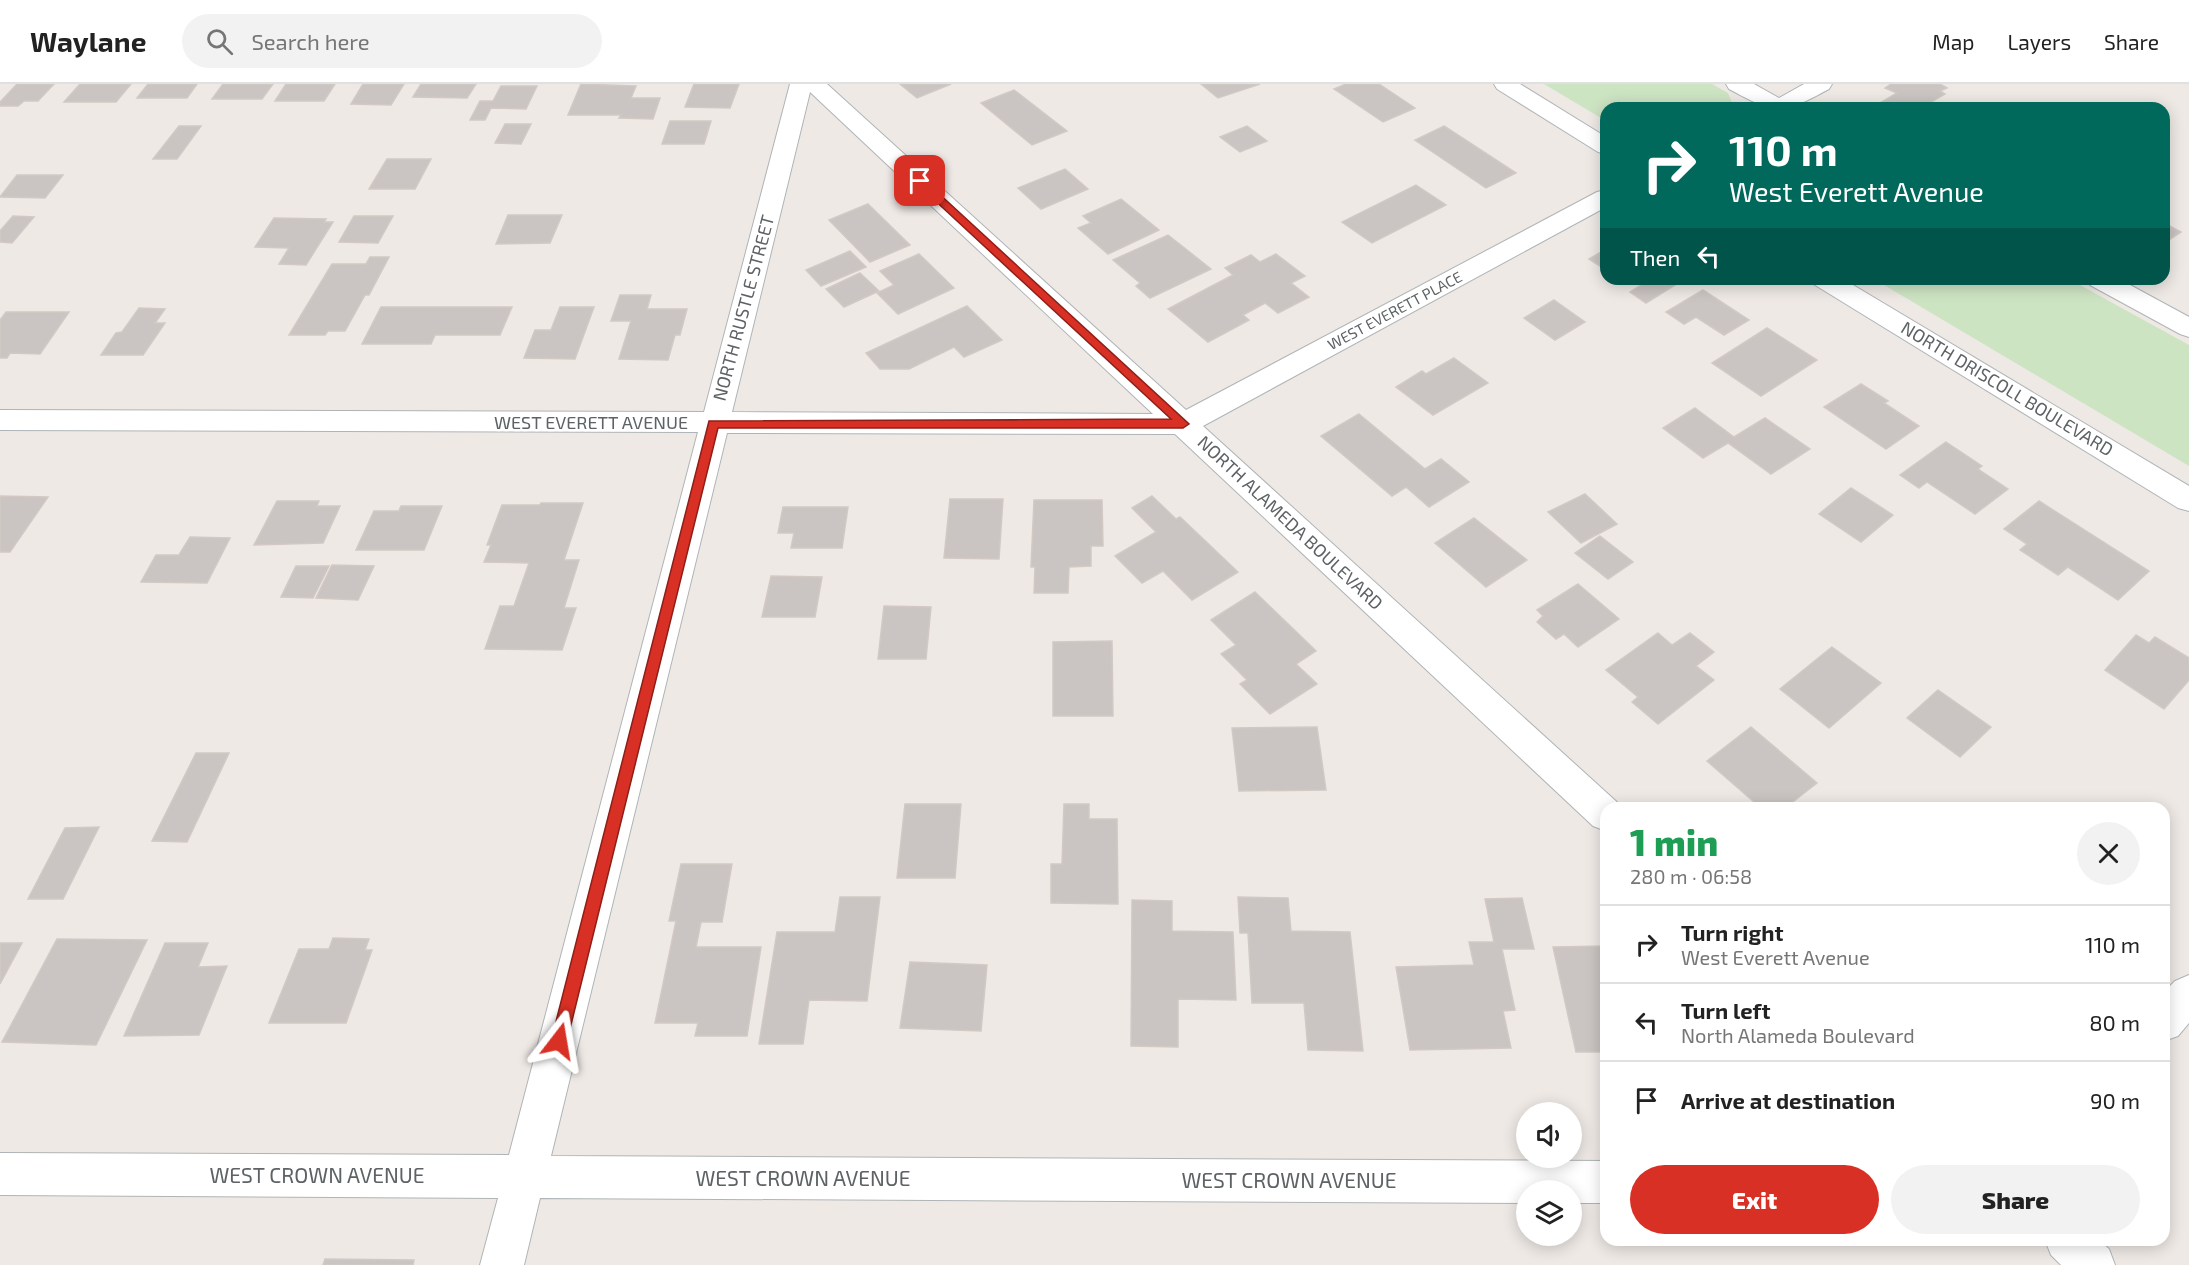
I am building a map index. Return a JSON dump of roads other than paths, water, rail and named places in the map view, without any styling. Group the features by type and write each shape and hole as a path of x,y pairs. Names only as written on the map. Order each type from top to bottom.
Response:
{"street":[{"name":"NORTH RUSTLE STREET","path":"502,1265 713,424 801,84"},
{"name":"NORTH ALAMEDA BOULEVARD","path":"814,84 1600,809"},
{"path":"1505,84 1600,143"},
{"path":"1737,84 1768,102"},
{"path":"1790,102 1821,84"},
{"name":"WEST EVERETT PLACE","path":"1183,424 1600,200"},
{"name":"NORTH DRISCOLL BOULEVARD","path":"1834,285 2189,500"},
{"path":"2110,285 2189,328"},
{"name":"WEST EVERETT AVENUE","path":"0,420 1183,424"},
{"path":"2170,1015 2189,993"},
{"name":"WEST CROWN AVENUE","path":"0,1174 1600,1182"},
{"path":"2072,1246 2092,1265"}]}
